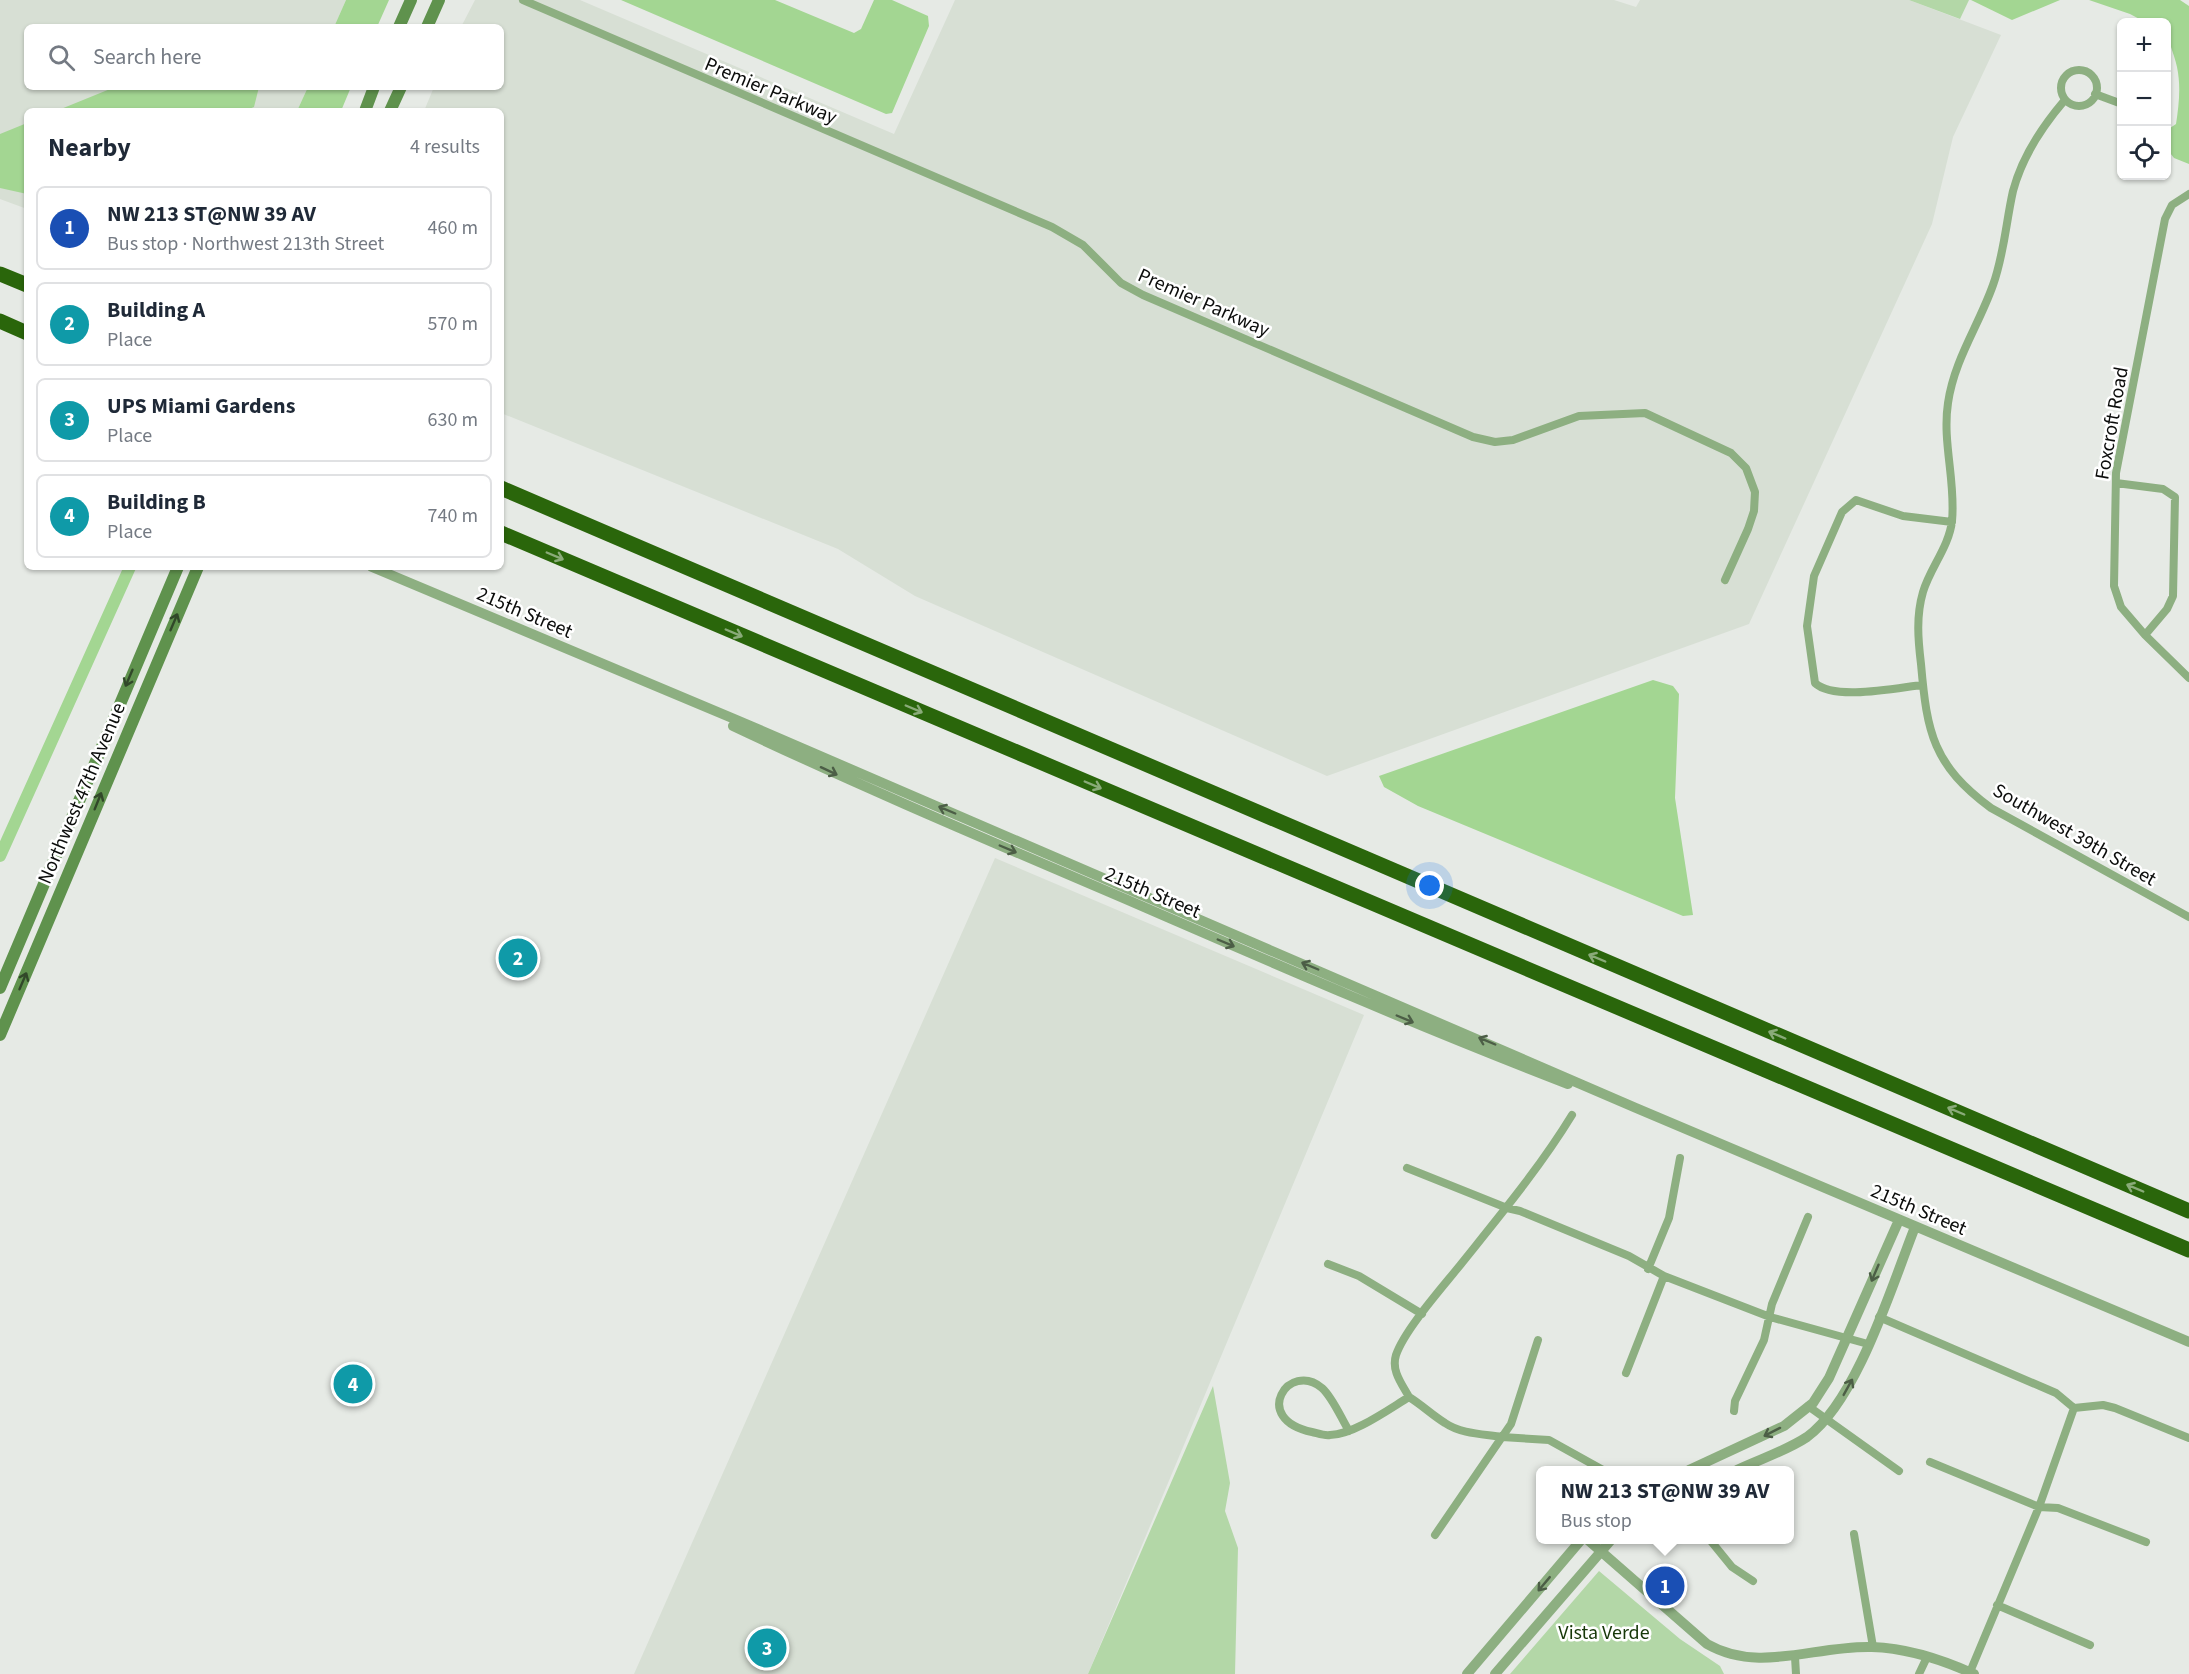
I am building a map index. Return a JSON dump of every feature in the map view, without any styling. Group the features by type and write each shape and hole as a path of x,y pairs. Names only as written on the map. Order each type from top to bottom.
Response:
{"highway":[{"path":"0,274 24,284"},
{"path":"0,321 24,332"},
{"path":"504,489 2189,1211"},
{"path":"504,535 2189,1250"}],"main road":[{"path":"400,24 411,0"},
{"path":"428,24 439,0"},
{"path":"366,108 373,90"},
{"path":"391,108 400,90"},
{"name":"Northwest 47th Avenue","path":"0,988 177,570"},
{"name":"Northwest 47th Avenue","path":"0,1035 197,570"}],"street":[{"name":"Premier Parkway","path":"523,0 1052,227 1083,245 1121,283 1143,295 1473,437 1495,442 1513,440 1579,416 1645,413 1731,453 1746,468 1755,492 1754,511 1748,529 1725,580"},
{"path":"2076,69 2090,73 2097,86 2095,94 2085,106 2077,108 2064,101 2061,91 2064,79 2076,69"},
{"path":"2095,94 2117,102"},
{"name":"Southwest 39th Street","path":"2064,101 2044,124 2021,169 1993,285 1951,381 1947,406 1953,496 1952,522 1947,540 1923,590 1918,612 1925,714 1933,741 1952,773 1971,793 1991,808 2189,917"},
{"name":"Foxcroft Road","path":"2189,194 2172,205 2165,219 2116,483 2114,586 2121,607 2145,635 2189,678"},
{"path":"2116,483 2163,489 2175,497 2173,596 2167,609 2145,635"},
{"path":"1923,685 1836,693 1826,691 1815,683 1810,664 1807,626 1809,601 1814,576 1842,512 1856,500 1903,516 1952,522"},
{"name":"215th Street","path":"379,570 743,723 1636,1108 2189,1342"},
{"path":"1572,1114 1553,1147 1422,1314 1396,1355 1394,1369 1409,1397 1424,1406 1445,1424 1468,1432 1549,1440 1596,1466"},
{"path":"1648,1269 1669,1218 1680,1158"},
{"path":"1407,1167 1629,1256 1648,1269 1664,1276 1770,1317 1868,1344"},
{"path":"1734,1411 1735,1401 1764,1340 1792,1254 1808,1218"},
{"path":"1698,1466 1784,1426 1808,1407 1829,1378 1899,1220"},
{"path":"1746,1466 1790,1447 1826,1420 1850,1384 1915,1227"},
{"path":"1328,1264 1359,1276 1422,1314"},
{"path":"1626,1373 1664,1276"},
{"path":"1879,1317 2055,1393 2074,1408 2103,1405 2115,1408 2189,1438"},
{"path":"1435,1535 1511,1424 1538,1340"},
{"path":"1349,1431 1324,1390 1316,1383 1304,1380 1290,1384 1280,1394 1278,1408 1285,1422 1301,1430 1330,1436 1349,1431 1409,1397"},
{"path":"1808,1407 1899,1472"},
{"path":"1593,1544 1707,1644 1722,1654 1751,1661 1796,1657 1822,1651 1873,1647 1927,1656 1972,1673 1997,1605 2039,1507 2074,1408"},
{"path":"1930,1462 2039,1507 2058,1508 2146,1542"},
{"path":"1854,1534 1873,1647"},
{"path":"1467,1674 1577,1544"},
{"path":"1495,1674 1606,1544"},
{"path":"1714,1544 1732,1567 1753,1581"},
{"path":"1997,1605 2090,1645"},
{"path":"1919,1674 1927,1656"},
{"path":"1796,1657 1796,1674"}],"shaded area":[{"path":"0,0 346,0 335,24 24,24 24,90 307,90 298,108 24,108 24,208 0,199"},
{"path":"346,0 389,0 378,24 335,24"},
{"path":"475,0 580,0 894,134 955,0 1614,0 1636,7 1640,0 1909,0 2001,35 1953,137 1932,224 1749,624 1327,776 915,596 838,549 504,414 504,108 425,108 433,90 504,90 504,24 463,24"},
{"path":"621,0 775,0 854,33 861,29 874,0 892,0 928,16 929,26 892,113 886,114"},
{"path":"1971,0 2060,0 2012,20"},
{"path":"2089,0 2180,0 2189,6 2189,164 2174,158 2171,154 2171,127 2176,124 2179,88 2177,67 2171,47 2171,18 2138,18"},
{"path":"108,90 258,90 254,107 252,108 63,108"},
{"path":"307,90 350,90 342,108 298,108"},
{"path":"24,124 24,193 0,188 0,134"},
{"path":"1653,680 1673,686 1679,694 1675,798 1693,915 1683,916 1418,806 1384,787 1379,776"},
{"path":"995,858 1364,1015 1088,1674 634,1674"}],"green space":[{"path":"1909,0 1969,0 1960,19"},
{"path":"1213,1386 1230,1483 1225,1511 1238,1548 1235,1674 1088,1674"},
{"name":"Vista Verde","path":"1599,1571 1680,1639 1720,1666 1724,1674 1510,1674"}],"waterway":[{"path":"0,856 129,570"}],"place":[{"name":"Building A","path":"518,958"},
{"name":"Building B","path":"353,1384"},
{"name":"NW 213 ST@NW 39 AV","path":"1665,1586"},
{"name":"UPS Miami Gardens","path":"767,1648"}]}
